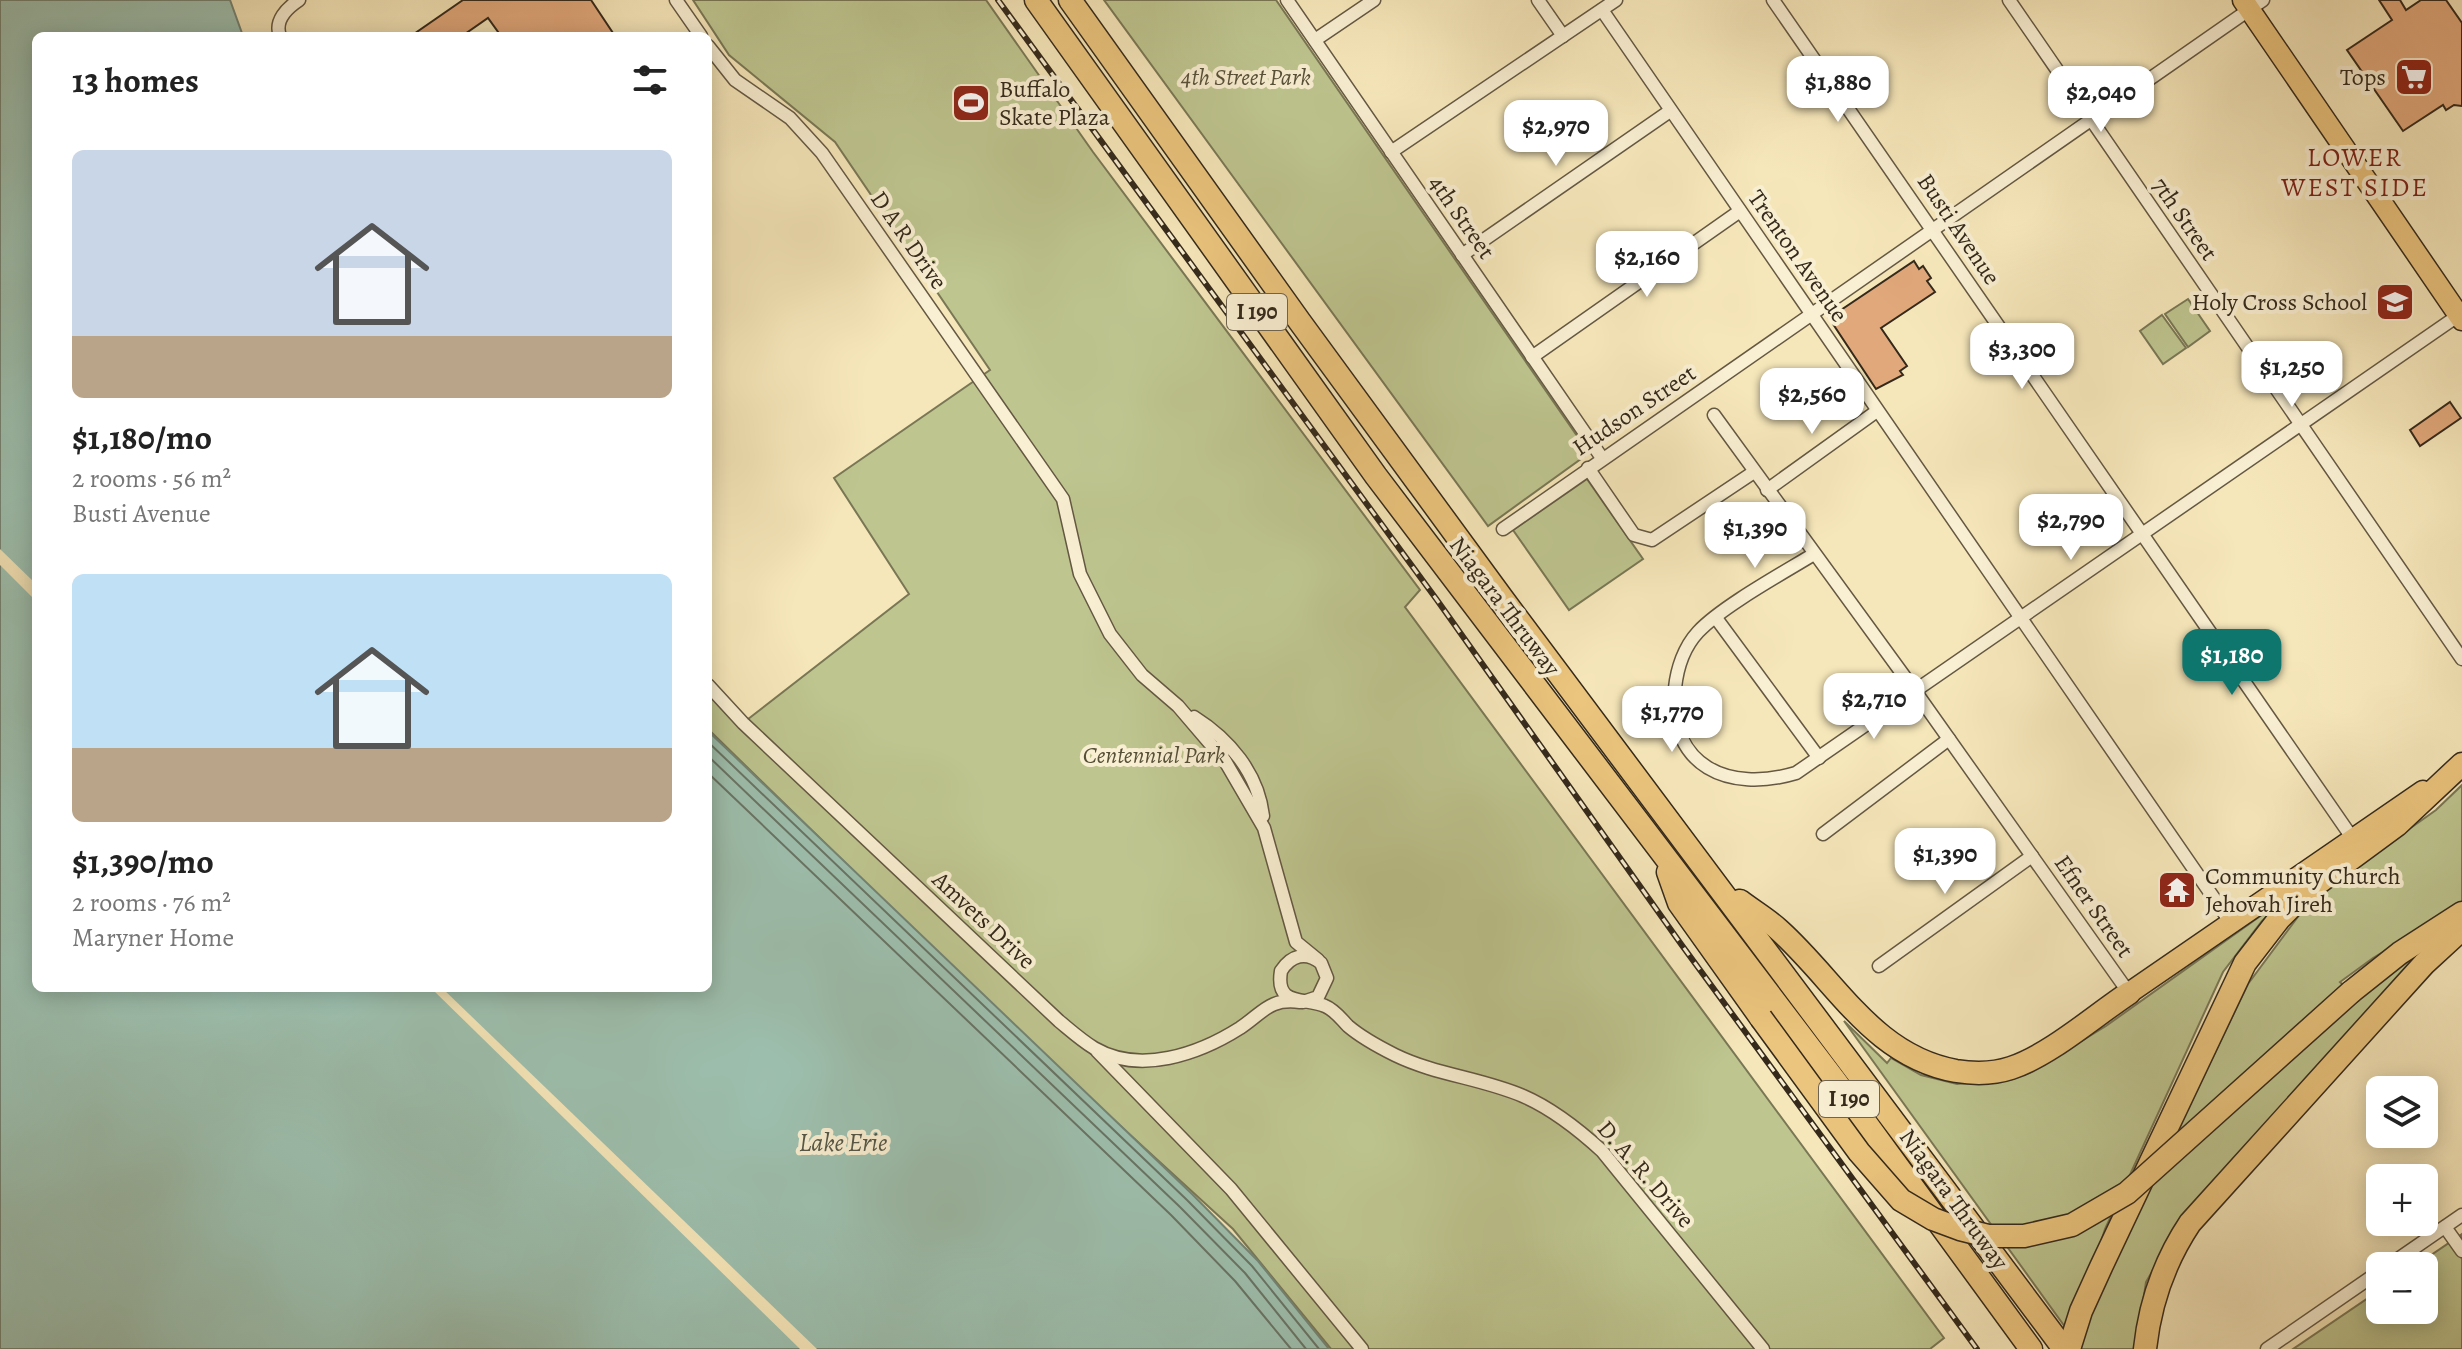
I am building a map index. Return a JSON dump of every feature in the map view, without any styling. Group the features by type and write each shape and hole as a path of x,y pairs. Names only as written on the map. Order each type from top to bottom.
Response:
{"highway":[{"name":"Niagara Thruway","path":"1036,0 1376,476 1836,1082 2031,1349"},
{"name":"Niagara Thruway","path":"1070,0 1318,348 1509,607 2067,1349"},
{"path":"2067,1349 2081,1311 2233,983 2262,939 2306,892 2397,825 2462,764"},
{"path":"1661,853 1679,903 1859,1152 1901,1200 1933,1219 1988,1236 2024,1236 2072,1225 2127,1193 2351,992 2400,953 2462,913"},
{"path":"1721,888 1779,930 1879,1034 1910,1056 1946,1069 1980,1073 2013,1067 2035,1057 2129,993"},
{"path":"2145,1349 2156,1290 2172,1252 2190,1223 2424,964 2462,929"}],"main road":[{"path":"2252,3 2461,316"},
{"path":"2129,993 2462,764"}],"street":[{"path":"676,0 698,32"},
{"name":"4th Street","path":"1287,0 1602,458"},
{"path":"1315,40 1374,0"},
{"path":"1538,0 1563,36"},
{"path":"1391,152 1616,0"},
{"name":"Busti Avenue","path":"1773,0 2353,839"},
{"name":"7th Street","path":"2009,0 2462,659"},
{"path":"279,32 278,25 296,3"},
{"name":"Hudson Street","path":"1503,529 2090,120 2252,3"},
{"name":"Trenton Avenue","path":"1602,10 2231,923"},
{"name":"D A R Drive","path":"712,51 735,80 790,118 807,134 1063,499 1080,574 1107,629 1142,675 1178,706 1219,752 1264,828 1291,931"},
{"path":"712,68 719,61"},
{"path":"1462,255 1670,111"},
{"path":"1532,357 1740,211"},
{"path":"1814,554 1698,632 1679,667 1674,703 1676,722 1684,740 1707,768 1739,780 1771,780 1796,773 2461,316"},
{"path":"1767,490 1877,411"},
{"name":"Efner Street","path":"1714,415 2129,993"},
{"path":"1588,468 1634,535 1652,540 1754,472"},
{"path":"1716,618 1816,760"},
{"name":"Amvets Drive","path":"712,689 754,734 1059,1021 1095,1049 1126,1058 1177,1057 1203,1050 1270,1004"},
{"path":"1823,834 1949,739"},
{"path":"1879,966 2032,856"},
{"path":"1291,931 1300,946 1318,960 1327,978 1328,999 1334,1012"},
{"path":"1270,1004 1276,995 1289,951 1291,931"},
{"path":"1281,972 1297,956 1318,960"},
{"path":"1281,972 1283,991 1302,1002"},
{"path":"1270,1004 1284,1000 1302,1002 1318,997 1327,978"},
{"name":"D. A. R. Drive","path":"1302,1002 1327,1007 1367,1040 1395,1055 1446,1075 1497,1086 1525,1097 1578,1128 1602,1151 1763,1349"},
{"path":"1095,1049 1231,1189 1362,1349"},
{"path":"2408,1252 2462,1215"},
{"path":"2445,1227 2462,1251"},
{"path":"2267,1349 2366,1281"}],"green space":[{"name":"Centennial Park","path":"693,0 986,0 1093,152 1420,590 1405,607 1944,1338 1930,1349 1331,1349 1233,1229 1034,1047 712,733 712,689 743,723 909,594 834,478 990,370 835,142 729,55"},
{"name":"4th Street Park","path":"1104,0 1276,0 1584,446 1585,456 1488,526"},
{"path":"2188,299 2210,331 2188,347 2165,314"},
{"path":"2162,315 2186,348 2163,364 2140,331"},
{"path":"1587,479 1643,559 1569,610 1513,530"},
{"path":"2462,785 2462,904 2373,958 2340,982 2356,997 2436,942 2175,1232 2146,1282 2136,1349 2081,1349 1844,1021 1887,1063 1891,1058 1921,1075 1957,1084 2010,1080 2031,1072 2106,1026 2301,887 2262,921 2223,972 2105,1229 2093,1266 2108,1275 2248,984 2300,914 2326,888 2436,810"},
{"path":"2462,1234 2462,1349 2293,1349 2366,1299 2366,1324 2438,1324 2438,1252 2436,1252"}],"water":[{"name":"Lake Erie","path":"0,0 230,0 242,32 32,32 32,992 712,992 712,735 1192,1194 1258,1261 1329,1349 0,1349"}],"pier":[{"path":"0,549 32,580 32,597 0,565"},
{"path":"435,992 446,992 817,1349 800,1349"}],"building":[{"path":"463,0 591,0 612,32 498,32 488,18 468,32 417,32"},
{"name":"Tops","path":"2379,0 2400,0 2406,10 2421,0 2446,0 2462,23 2462,106 2454,105 2446,110 2443,105 2403,131 2347,50 2392,20"},
{"path":"1914,261 1919,269 1923,266 1931,278 1927,281 1935,292 1881,328 1907,366 1900,371 1903,375 1876,389 1829,318"},
{"path":"2450,402 2461,418 2420,446 2410,430"}],"railway":[{"path":"998,0 1437,600 1681,944 1977,1349"}],"place":[{"name":"Tops","path":"2414,77"},
{"name":"Buffalo Skate Plaza","path":"971,103"},
{"name":"Holy Cross School","path":"2395,302"},
{"name":"Community Church Jehovah Jireh","path":"2177,890"}],"district":[{"name":"LOWER WEST SIDE","path":"2355,172"}]}
